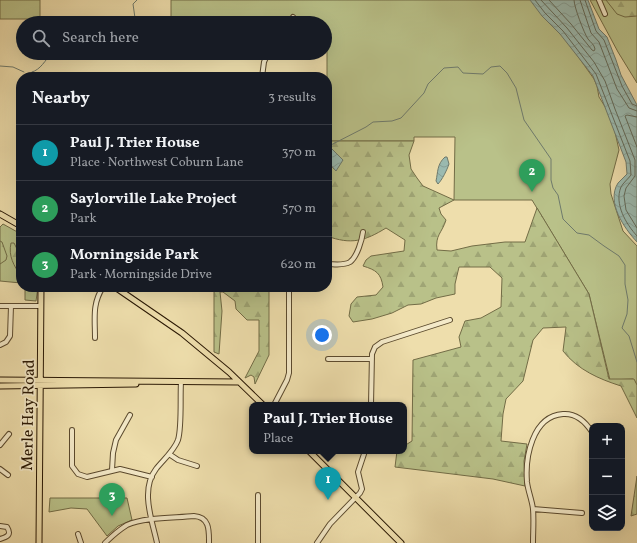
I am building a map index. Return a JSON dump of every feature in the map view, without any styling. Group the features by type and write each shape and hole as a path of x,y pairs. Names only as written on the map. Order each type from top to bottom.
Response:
{"main road":[{"path":"0,214 16,223"},
{"name":"Merle Hay Road","path":"39,543 41,292"},
{"path":"122,292 182,333 260,402"},
{"path":"0,380 41,383"},
{"path":"0,386 41,383 239,382"},
{"path":"312,454 401,543"}],"street":[{"path":"599,0 605,14"},
{"path":"263,72 265,60"},
{"path":"332,264 350,262 360,244 363,232"},
{"path":"95,338 95,306 100,292"},
{"path":"276,402 289,373 289,292"},
{"path":"0,306 41,306"},
{"path":"0,345 8,341 10,336 11,306"},
{"path":"371,402 373,351 382,342 450,320"},
{"path":"328,359 372,359"},
{"path":"157,543 148,498 149,487 152,477 176,444 179,436 181,382"},
{"path":"533,543 533,509 526,474 530,444 536,430 553,416 569,414 580,418 589,428"},
{"path":"112,470 113,453 116,440 130,415"},
{"path":"72,430 71,463 75,472 80,476 87,477 112,470 125,469 152,477"},
{"path":"0,445 8,434"},
{"path":"169,454 178,460 198,466"},
{"path":"317,543 330,524 356,498 362,489 358,472 364,454"},
{"path":"0,468 8,474"},
{"path":"258,495 258,543"},
{"path":"533,509 582,513"},
{"path":"105,543 127,525 152,520 194,516 201,517 209,526 209,543"},
{"path":"0,526 7,527 10,531 6,538 0,539"},
{"path":"78,534 81,543"}],"green space":[{"path":"0,0 40,0 40,16 16,16 16,19 0,19"},
{"path":"171,0 538,0 594,79 599,97 609,113 613,123 619,150 610,184 611,194 623,231 637,246 637,385 633,379 610,380 589,294 532,200 454,200 455,137 414,137 414,141 332,141 332,72 327,72 327,60 332,60 332,16 171,16"},
{"path":"590,0 637,0 637,83 618,52"},
{"path":"606,0 637,0 637,16 625,17 617,14"},
{"path":"332,141 414,141 409,155 411,169 417,178 423,186 454,200 439,208 441,214 446,220 438,237 437,250 451,251 472,246 505,242 525,242 537,208 589,294 609,379 634,379 637,385 637,418 621,386 582,369 563,351 566,327 543,328 533,340 523,381 506,399 503,414 501,441 527,444 524,461 525,486 493,479 395,467 397,454 407,454 407,444 412,441 413,360 461,347 459,337 465,321 481,318 501,307 502,278 490,267 459,267 455,284 455,294 436,298 421,304 408,305 392,313 372,319 353,322 349,316 351,304 357,297 376,295 383,287 379,275 371,269 363,266 366,260 371,256 404,251 405,240 386,228 364,239 351,241 332,238 332,167 334,169 343,160 332,149"},
{"path":"3,224 16,231 16,283 0,281 0,227"},
{"path":"0,241 2,242 7,256 6,260 0,264"},
{"path":"11,243 14,243 16,247 16,268 11,257"},
{"path":"25,292 37,292 36,301 25,300"},
{"path":"214,292 220,292 222,311 219,354 214,352"},
{"path":"223,292 269,292 269,355 255,384 254,377 251,375 245,378 259,351 259,320 247,320 236,309 235,301"},
{"path":"637,476 637,514 631,516"},
{"path":"50,498 127,498 132,520 118,526 107,536 87,509 71,508 49,512"}],"water":[{"path":"530,0 588,0 599,29 607,37 621,75 637,105 637,242 622,222 615,206 615,190 618,183 627,174 626,162 593,76 560,34 542,16"},
{"path":"332,149 343,160 336,171 332,167"},
{"path":"447,157 449,164 438,184 436,181 438,168 440,162"}],"waterway":[{"path":"135,16 133,4 137,0"},
{"path":"32,72 40,67 46,60"},
{"path":"0,66 13,67 24,72"},
{"path":"332,144 373,122 392,121 401,118 424,93 428,84 444,68 458,67 463,73 483,74 491,67 500,66 507,73 516,88 524,120 551,159 551,180 553,188 558,195 563,219 577,233 589,235 619,256 625,265 625,284 628,300 627,314 622,328 629,336 637,362"}],"place":[{"name":"Saylorville Lake Project","path":"532,192"},
{"name":"Paul J. Trier House","path":"328,500"},
{"name":"Morningside Park","path":"112,516"}]}
